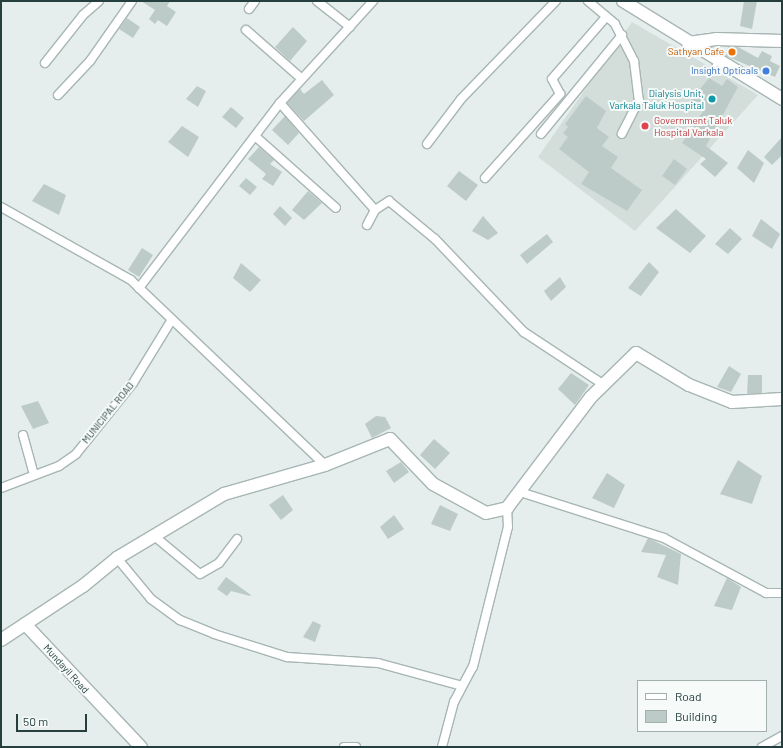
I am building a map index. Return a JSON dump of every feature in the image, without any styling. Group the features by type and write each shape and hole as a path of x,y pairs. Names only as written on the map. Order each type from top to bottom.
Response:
{"main road":[{"path":"623,1 688,43 716,65 782,99"},
{"path":"688,43 716,39 782,41"},
{"path":"1,640 83,586 117,558 153,535 235,489 325,464 390,440 433,484 486,514 507,508 591,398 636,353 689,385 732,402 782,398"},
{"name":"Mundayil Road","path":"26,624 141,747"}],"street":[{"path":"45,63 83,15 99,1"},
{"path":"58,95 90,61 132,1"},
{"path":"249,9 255,1"},
{"path":"317,1 350,27"},
{"path":"139,288 280,103 373,1"},
{"path":"427,144 461,99 556,1"},
{"path":"588,1 606,17 622,35 634,62 638,100 622,134"},
{"path":"485,178 560,94 552,80 606,17"},
{"path":"246,30 302,79"},
{"path":"541,134 622,35"},
{"path":"280,103 375,210"},
{"path":"255,136 336,208"},
{"path":"367,225 375,210 389,201 435,239 524,332 604,385"},
{"path":"1,207 131,280 171,321 325,464"},
{"name":"MUNICIPAL ROAD","path":"1,488 59,466 76,454 133,383 171,321"},
{"path":"23,435 34,476"},
{"path":"520,492 664,538 766,593 782,593"},
{"path":"442,747 454,702 473,668 508,527 507,508"},
{"path":"153,535 200,574 219,563 237,540"},
{"path":"117,558 151,599 180,620 214,634 286,657 378,663 462,686"},
{"path":"762,747 782,736"},
{"path":"344,747 356,747"}],"shaded area":[{"name":"Government Taluk Hospital Varkala","path":"632,22 758,95 635,231 538,157"}],"building":[{"path":"141,1 170,1 167,6 176,12 167,26 158,20 155,24 149,19 155,10"},
{"path":"744,1 757,1 752,29 740,26"},
{"path":"127,18 140,27 133,38 119,29"},
{"path":"293,27 307,41 290,61 275,47"},
{"path":"728,47 738,47 758,58 762,51 772,56 770,61 780,66 775,77 726,56"},
{"path":"709,78 722,86 727,79 738,87 706,146 728,163 715,177 700,164 706,159 682,143 704,110 690,101"},
{"path":"322,80 334,95 304,121 287,103 300,89 304,94"},
{"path":"197,86 206,91 198,107 186,99"},
{"path":"586,96 606,111 597,128 609,137 602,146 618,157 611,168 642,190 627,211 581,184 589,172 559,149 568,137 563,133 568,127 565,124"},
{"path":"231,107 244,118 236,128 222,117"},
{"path":"285,116 299,133 288,145 272,130"},
{"path":"182,126 199,137 188,157 168,142"},
{"path":"782,137 782,155 772,165 764,157"},
{"path":"259,147 274,160 270,164 282,172 273,186 262,179 266,174 248,159"},
{"path":"748,150 764,163 754,183 737,168"},
{"path":"674,159 687,169 675,185 662,176"},
{"path":"459,171 478,185 466,201 447,186"},
{"path":"246,178 257,187 250,195 239,186"},
{"path":"44,184 66,195 59,215 32,201"},
{"path":"308,191 322,203 304,220 292,210"},
{"path":"280,206 292,218 285,226 273,214"},
{"path":"676,209 706,236 690,253 656,228"},
{"path":"483,216 498,233 488,240 472,231"},
{"path":"761,219 780,234 772,249 752,236"},
{"path":"730,228 742,239 728,254 715,244"},
{"path":"547,234 553,242 527,264 520,255"},
{"path":"142,248 153,255 139,277 128,270"},
{"path":"649,262 659,272 641,296 628,288"},
{"path":"241,263 261,280 250,292 233,278"},
{"path":"560,277 566,287 551,301 544,291"},
{"path":"729,366 741,374 731,392 717,387"},
{"path":"571,373 589,385 575,405 558,389"},
{"path":"748,375 762,375 762,393 747,394"},
{"path":"38,401 49,423 33,429 21,406"},
{"path":"376,416 385,417 391,428 372,438 365,424"},
{"path":"434,439 450,453 435,469 420,455"},
{"path":"738,460 762,476 752,504 720,494"},
{"path":"401,462 409,472 394,483 386,471"},
{"path":"607,473 625,485 614,508 592,498"},
{"path":"283,495 293,510 281,520 269,505"},
{"path":"440,505 458,514 450,531 431,524"},
{"path":"394,515 404,529 388,539 380,527"},
{"path":"648,538 681,554 678,585 657,577 666,555 641,552"},
{"path":"226,577 251,595 231,591 227,596 217,589"},
{"path":"727,578 741,587 732,610 714,606"},
{"path":"313,621 321,625 315,642 303,637"}],"place":[{"name":"Sathyan Cafe","path":"732,52"},
{"name":"Insight Opticals","path":"766,71"},
{"name":"Dialysis Unit, Varkala Taluk Hospital","path":"712,99"},
{"name":"Government Taluk Hospital Varkala","path":"645,126"}]}
